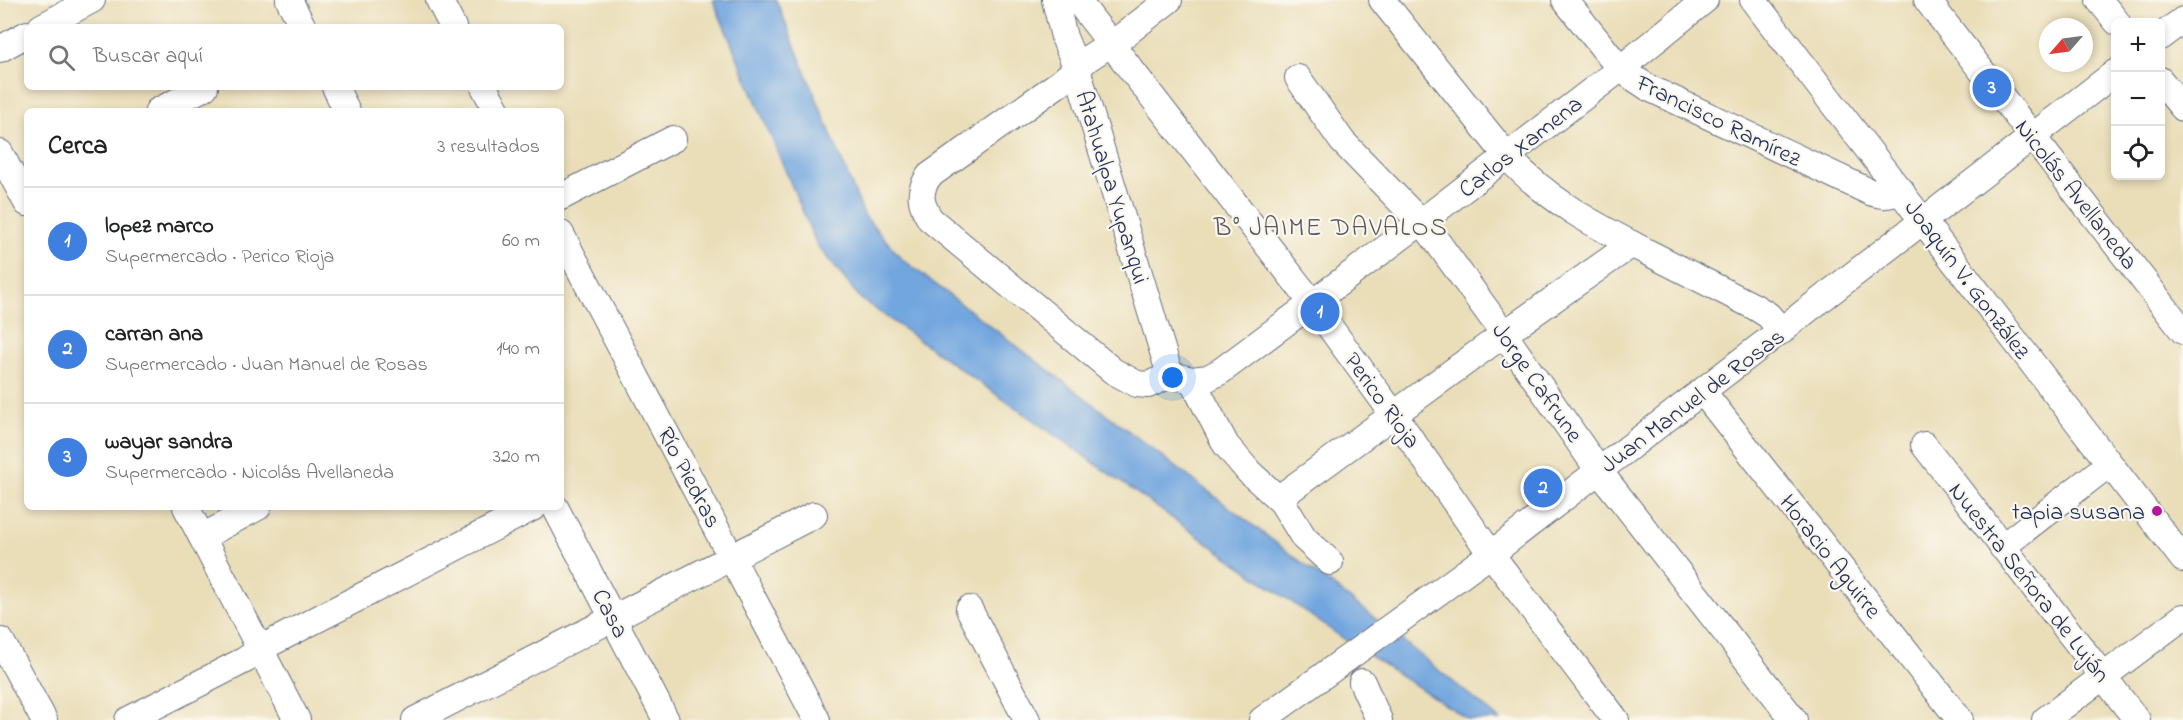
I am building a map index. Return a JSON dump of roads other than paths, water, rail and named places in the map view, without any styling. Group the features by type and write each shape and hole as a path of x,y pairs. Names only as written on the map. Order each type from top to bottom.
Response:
{"street":[{"path":"47,24 92,0"},
{"path":"289,0 301,24"},
{"path":"439,0 451,24"},
{"name":"Atahualpa Yupanqui","path":"1055,0 1067,46 1077,69 1170,380 1250,472 1279,498 1304,538 1330,562"},
{"name":"Perico Rioja","path":"1077,0 1313,304 1394,414 1491,554 1616,720"},
{"path":"1169,0 1061,82 929,176 923,185 921,195 922,206 930,219 1113,371 1137,384 1170,380"},
{"path":"1382,0 1523,174 1551,197 1583,218 1755,307 1768,315 1782,331"},
{"name":"Francisco Ramírez","path":"1565,0 1620,69 1648,88 1870,192 1891,196 1901,190"},
{"name":"Carlos Xamena","path":"1170,380 1208,378 1221,371 1422,222 1620,69 1705,0"},
{"name":"Joaquín V. González","path":"1752,0 1901,190 2183,559"},
{"name":"Nicolás Avellaneda","path":"1927,0 2183,331"},
{"path":"2100,0 2114,18"},
{"path":"2165,33 2183,20"},
{"path":"0,49 24,36"},
{"name":"Juan Manuel de Rosas","path":"1262,720 1491,554 2111,75"},
{"name":"Jorge Cafrune","path":"1298,78 1342,141 1422,222 1504,334 1599,471 1794,720"},
{"path":"2165,86 2183,108"},
{"path":"164,108 199,90"},
{"path":"336,90 346,108"},
{"path":"486,90 494,108"},
{"path":"564,195 673,139"},
{"path":"0,153 23,188"},
{"name":"Río Piedras","path":"564,240 817,720"},
{"path":"1279,498 1632,244"},
{"name":"Horacio Aguirre","path":"1702,392 1960,720"},
{"name":"Nuestra Señora de Luján","path":"1924,445 2137,720"},
{"path":"2002,547 2109,464"},
{"path":"188,510 297,720"},
{"path":"202,537 252,510"},
{"path":"128,720 528,510"},
{"name":"Casa","path":"557,510 666,720"},
{"path":"415,720 814,515"},
{"path":"969,609 1027,720"},
{"path":"2045,720 2183,617"},
{"path":"1,641 44,720"},
{"path":"1362,682 1379,720"}],"water":[{"path":"713,0 776,0 864,215 902,259 1371,615 1500,720 1469,720 1344,639 861,299 817,245"}],"place":[{"name":"wayar sandra","path":"1992,88"},
{"name":"lopez marco","path":"1320,312"},
{"name":"carran ana","path":"1543,488"},
{"name":"tapia susana","path":"2157,511"}],"district":[{"name":"B° JAIME DAVALOS","path":"1331,226"}]}
